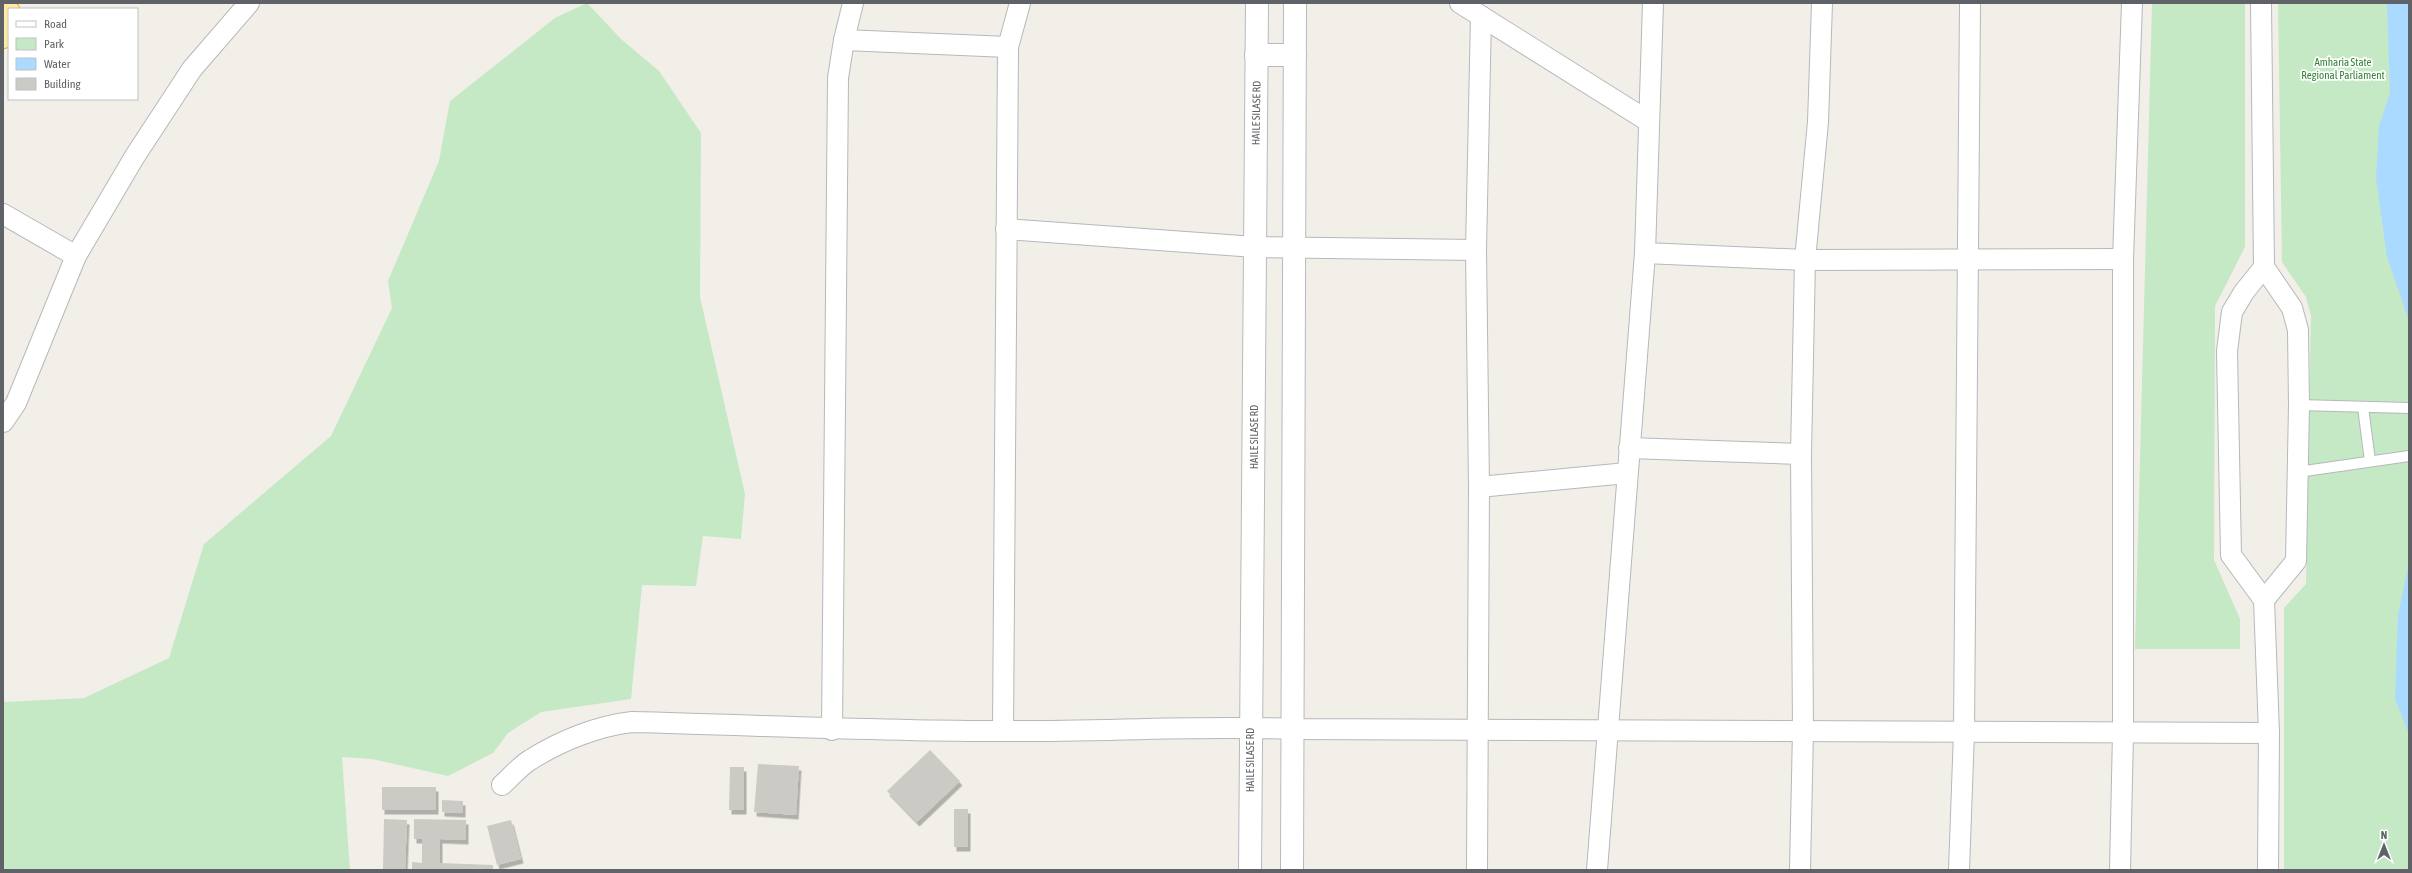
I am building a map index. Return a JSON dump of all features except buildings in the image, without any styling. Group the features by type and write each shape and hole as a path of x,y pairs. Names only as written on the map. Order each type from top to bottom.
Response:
{"main road":[{"name":"HAILE SILASE RD","path":"1250,870 1257,3"},
{"path":"1292,870 1295,3"},
{"path":"1256,55 1295,55"}],"street":[{"path":"3,422 16,403 76,256 134,156 192,69 249,3"},
{"path":"832,730 838,78 844,40 853,3"},
{"path":"1003,731 1008,47 1020,3"},
{"path":"1460,3 1648,121"},
{"path":"1597,870 1645,253 1648,121 1653,3"},
{"path":"1800,870 1802,731 1801,454 1805,260 1818,122 1822,3"},
{"path":"1959,870 1964,732 1970,3"},
{"path":"2120,870 2123,733 2123,259 2132,3"},
{"path":"2261,3 2264,267 2292,308 2298,330 2307,406 2307,470 2296,561 2264,600"},
{"path":"1477,870 1479,487 1476,250 1481,16"},
{"path":"844,40 1008,47"},
{"path":"3,214 76,256"},
{"path":"1006,229 1255,247 1476,250"},
{"path":"1645,253 1805,260 1967,258 2123,259"},
{"path":"2264,267 2244,292 2232,312 2227,351 2231,555 2264,600 2269,734 2268,870"},
{"path":"1629,448 1801,454"},
{"path":"1479,487 1627,473"},
{"path":"502,784 529,760 584,733 610,724 632,722 832,730 1003,731 1250,727 1293,729 2269,734"}],"lane":[{"path":"2307,406 2409,408"},
{"path":"2363,407 2370,461"},
{"path":"2307,470 2409,456"}],"green space":[{"path":"587,3 621,39 659,71 701,133 700,297 745,494 741,539 703,536 696,586 642,585 631,699 541,712 508,733 493,753 448,776 372,759 342,757 350,870 3,870 3,700 6,702 84,698 169,658 204,544 331,436 392,308 388,281 439,161 450,101 555,18"},
{"path":"2152,3 2245,3 2245,247 2215,306 2214,560 2240,619 2240,649 2135,649"},
{"name":"Amharia State Regional Parliament","path":"2278,3 2409,3 2409,870 2284,870 2284,608 2306,584 2311,316 2306,297 2282,262"}],"water":[{"path":"2387,3 2409,3 2409,321 2387,257 2376,178 2379,126 2390,93"},
{"path":"2409,563 2409,734 2395,699 2398,615"}]}
